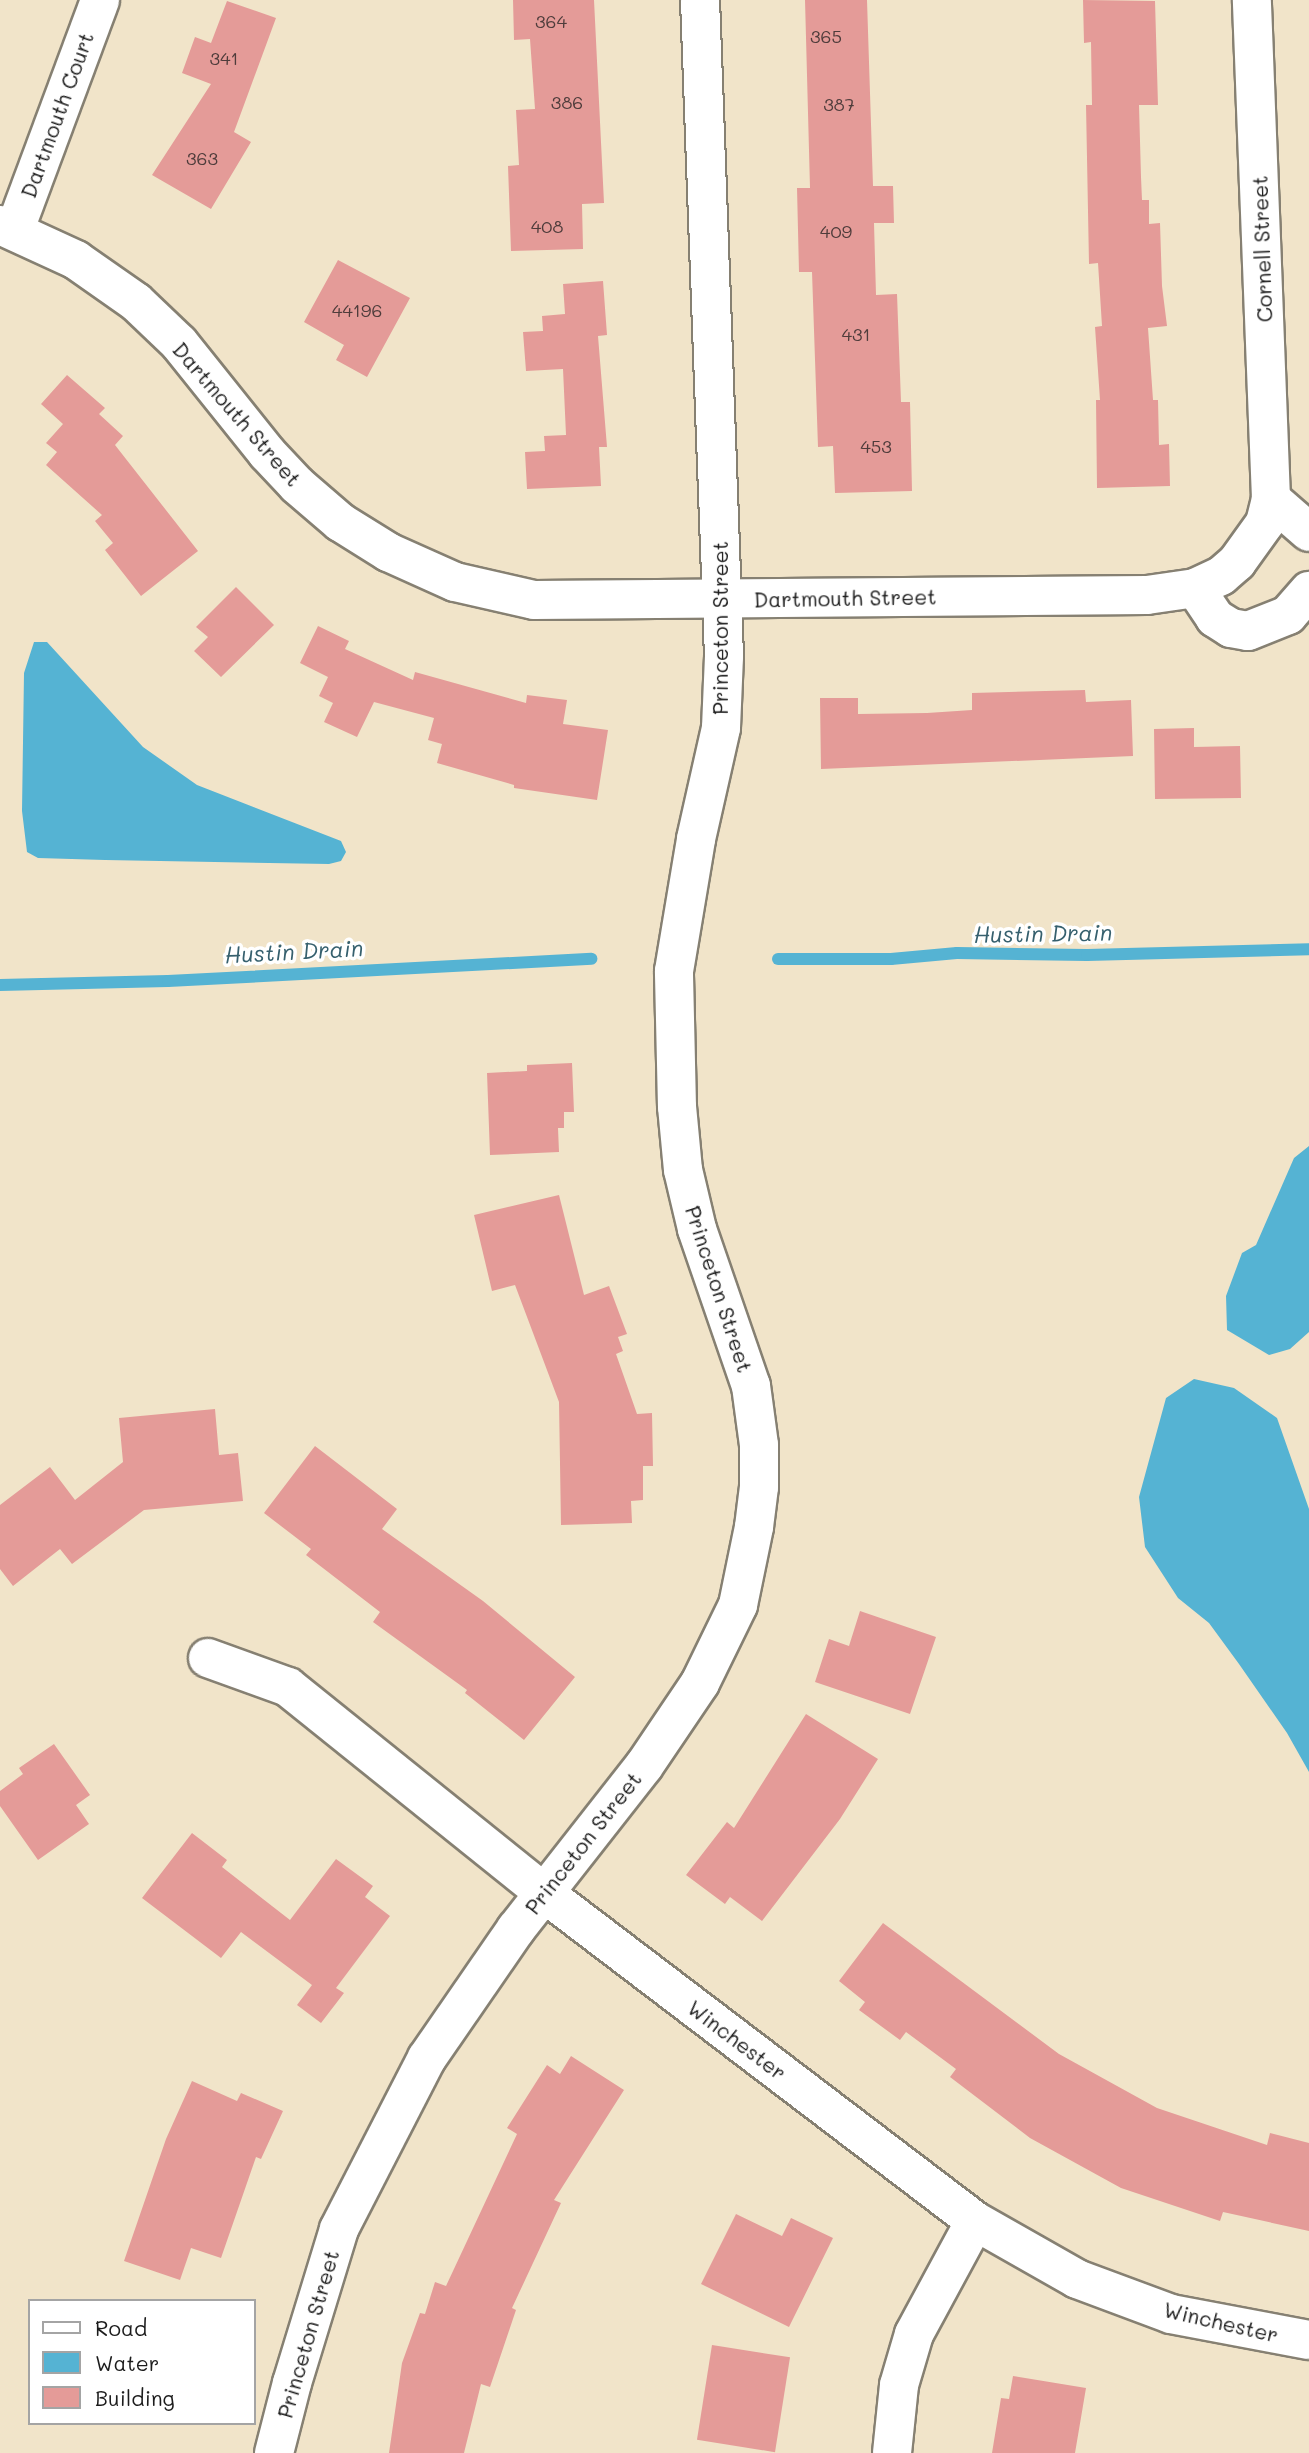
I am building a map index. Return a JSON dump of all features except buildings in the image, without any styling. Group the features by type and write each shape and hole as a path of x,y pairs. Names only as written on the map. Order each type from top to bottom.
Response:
{"street":[{"name":"Dartmouth Court","path":"8,227 100,0"},
{"name":"Princeton Street","path":"274,2453 292,2383 339,2229 427,2058 516,1928 644,1766 700,1683 738,1605 754,1527 759,1486 759,1445 751,1386 697,1229 683,1170 677,1107 674,971 696,839 721,728 723,599 700,0"},
{"name":"Cornell Street","path":"1237,562 1265,523 1271,499 1252,0"},
{"name":"Dartmouth Street","path":"8,227 76,260 136,302 179,343 267,453 297,485 340,522 388,552 455,582 534,600 1147,595 1195,588 1221,576 1237,562"},
{"path":"1271,499 1309,532"},
{"path":"1195,588 1215,618 1231,628 1248,631 1288,615 1308,594"},
{"name":"Winchester","path":"208,1658 288,1687 544,1893 975,2221 1077,2279 1171,2314 1309,2340"},
{"path":"892,2453 899,2385 914,2334 975,2221"}],"water":[{"path":"34,642 47,642 143,747 197,785 341,841 346,852 341,861 329,864 105,860 38,858 27,852 22,811 24,673"},
{"path":"1309,1146 1309,1332 1290,1349 1269,1355 1227,1330 1226,1296 1242,1253 1256,1245 1294,1158"},
{"path":"1194,1379 1234,1388 1277,1418 1309,1509 1309,1772 1287,1733 1239,1664 1209,1623 1178,1598 1145,1547 1139,1497 1166,1398"}],"waterway":[{"name":"Hustin Drain","path":"778,959 891,959 957,953 1087,955 1309,949"},
{"name":"Hustin Drain","path":"0,985 168,981 591,959"}]}
